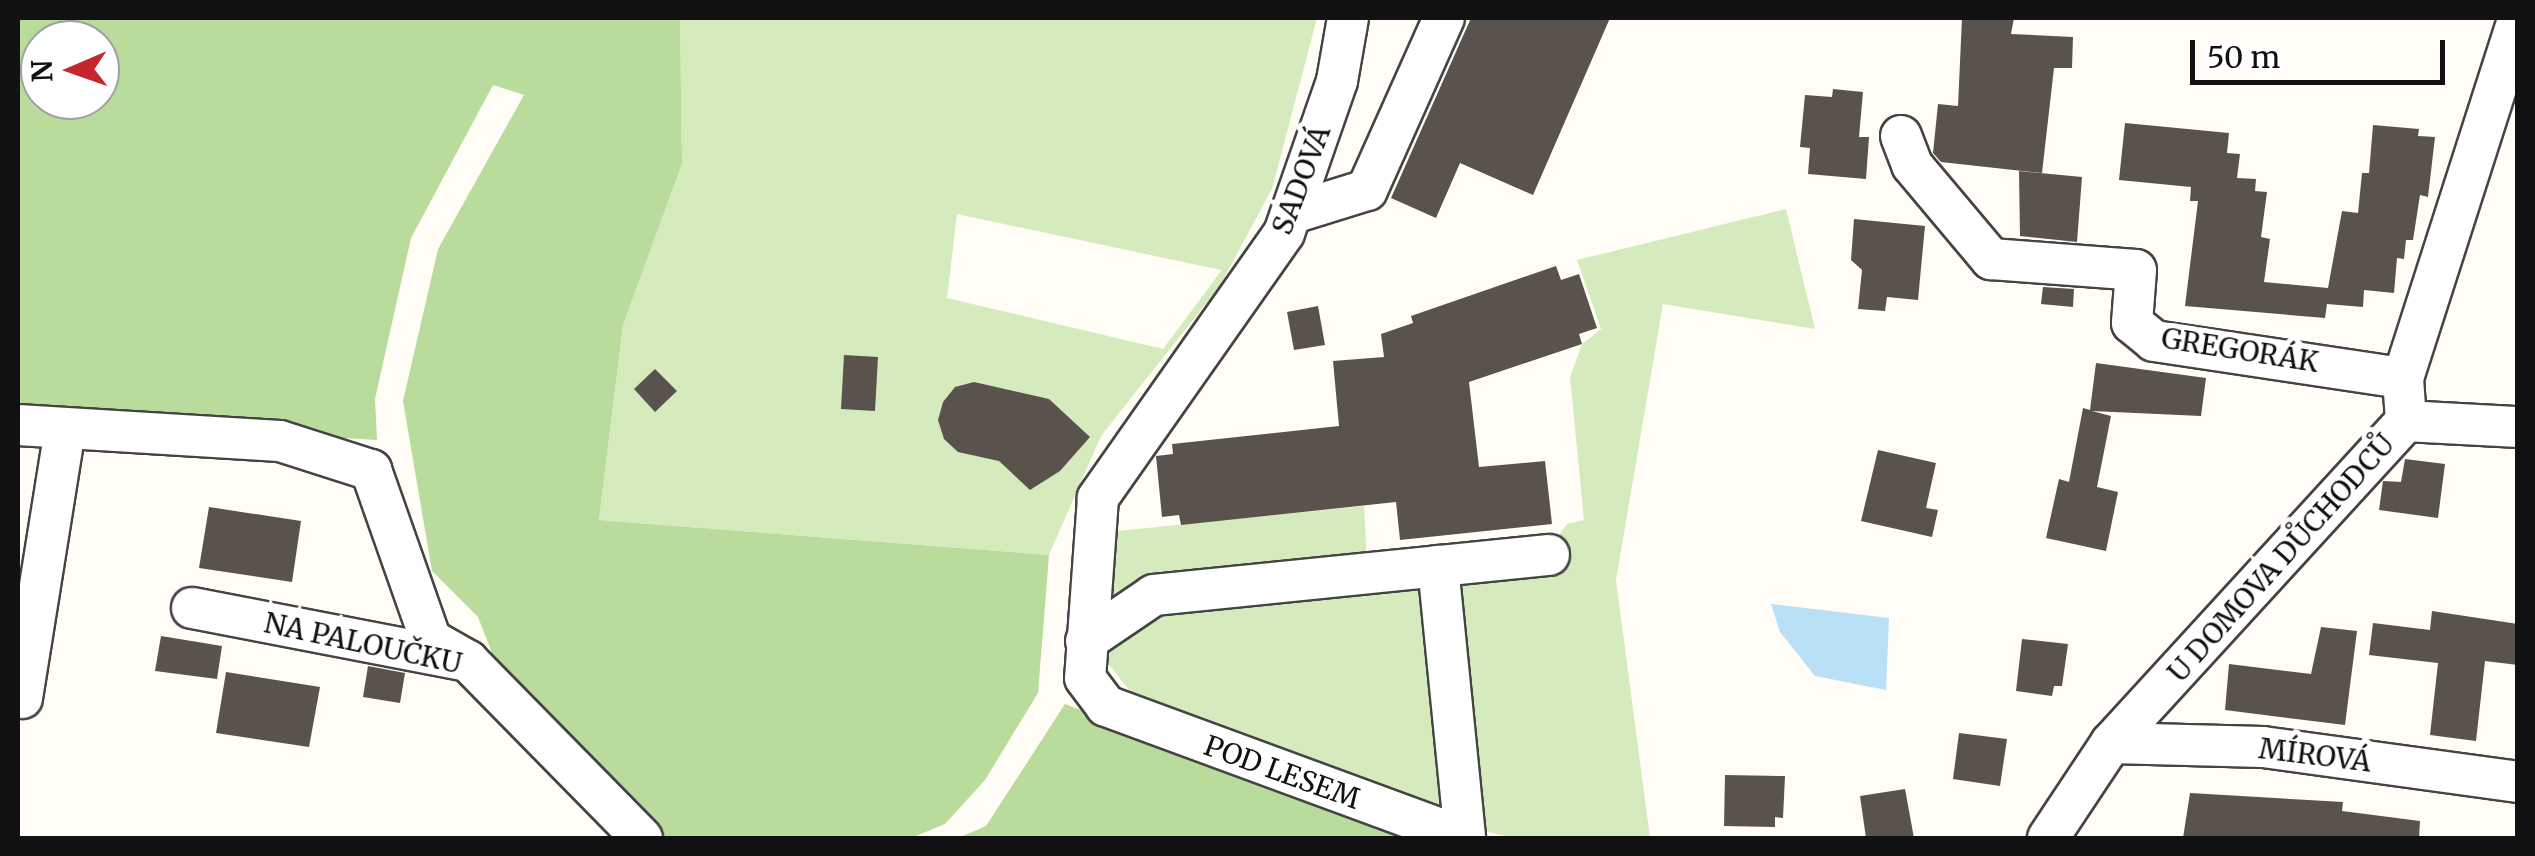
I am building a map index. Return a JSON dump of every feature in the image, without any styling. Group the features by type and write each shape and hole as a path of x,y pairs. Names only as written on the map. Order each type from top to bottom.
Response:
{"street":[{"name":"SADOVÁ","path":"1086,641 1098,498 1220,328 1294,213 1337,81 1348,18"},
{"path":"1294,213 1368,190 1444,18"},
{"name":"U DOMOVA DŮCHODCŮ","path":"2048,838 2111,743 2406,421 2403,378 2518,20"},
{"name":"GREGORÁK","path":"1901,136 1912,165 1991,258 2136,270 2132,324 2154,341 2403,378"},
{"path":"2406,421 2518,427"},
{"path":"18,426 280,441 371,470 432,640 468,662"},
{"path":"22,698 65,429"},
{"path":"1086,641 1154,595 1549,556"},
{"path":"1438,566 1464,838"},
{"name":"NA PALOUČKU","path":"192,608 468,662 642,838"},
{"name":"POD LESEM","path":"1086,641 1085,678 1092,693 1157,726 1464,838"},
{"name":"MÍROVÁ","path":"2111,743 2263,746 2518,782"}],"green space":[{"path":"18,18 680,18 682,164 623,325 599,520 1049,555 1038,693 985,780 945,824 911,838 664,838 495,661 478,617 432,571 403,401 438,249 524,95 493,85 411,238 375,399 377,440 18,418"},
{"path":"680,18 1317,18 1272,189 1219,287 1101,436 1049,555 599,520 623,325 682,164","holes":["957,214 1221,270 1163,349 947,298"]},
{"path":"1786,209 1815,329 1663,304 1616,580 1650,838 1514,838 1426,817 1136,699 1093,644 1108,532 1364,506 1367,561 1554,542 1567,524 1584,520 1570,377 1582,344 1601,329 1577,260"},
{"path":"1065,704 1418,838 958,838 986,826"}],"water":[{"path":"1771,604 1889,618 1886,690 1815,676 1780,632"}],"building":[{"path":"1471,18 1610,18 1533,195 1460,163 1436,218 1391,198"},
{"path":"1962,18 2014,18 2011,34 2073,37 2072,68 2054,68 2042,173 1941,162 1933,153 1938,104 1958,106"},
{"path":"1833,89 1863,92 1859,137 1869,137 1866,179 1808,174 1810,148 1800,147 1805,95 1832,97"},
{"path":"2125,123 2229,133 2227,153 2240,154 2237,178 2256,179 2255,191 2267,192 2261,237 2270,239 2264,282 2328,288 2342,211 2358,213 2362,173 2369,173 2373,125 2419,129 2418,136 2435,137 2428,197 2420,195 2413,240 2406,240 2404,259 2397,258 2394,293 2364,290 2363,307 2327,304 2325,318 2185,306 2198,201 2190,201 2191,187 2119,180"},
{"path":"2019,171 2082,177 2077,242 2020,236"},
{"path":"1854,219 1925,226 1918,300 1887,297 1885,311 1858,309 1862,270 1851,260"},
{"path":"1556,266 1561,280 1579,274 1597,328 1579,334 1582,344 1469,382 1479,467 1545,461 1552,524 1400,540 1396,502 1181,525 1179,515 1162,517 1156,456 1173,454 1172,444 1339,426 1333,361 1384,357 1381,334 1413,323 1411,316"},
{"path":"2043,287 2074,289 2073,307 2041,304"},
{"path":"1318,306 1325,345 1294,350 1287,312"},
{"path":"844,355 878,357 875,411 841,409"},
{"path":"2096,363 2206,378 2201,416 2092,411 2111,416 2097,487 2118,492 2106,551 2046,538 2059,479 2069,482 2083,408 2090,410"},
{"path":"655,369 677,391 655,412 634,389"},
{"path":"974,382 1049,399 1090,437 1060,471 1030,490 999,461 958,452 944,439 938,420 943,402 955,387"},
{"path":"1878,450 1936,463 1926,508 1938,510 1932,537 1861,521"},
{"path":"2405,459 2445,464 2438,518 2379,510 2383,481 2401,482"},
{"path":"209,507 301,521 292,582 199,568"},
{"path":"2432,611 2518,624 2518,665 2485,661 2476,741 2430,735 2438,663 2369,655 2373,623 2430,630"},
{"path":"2321,627 2357,631 2345,725 2225,710 2229,664 2311,674"},
{"path":"161,636 222,646 217,679 155,671"},
{"path":"2022,639 2068,644 2062,686 2054,686 2052,696 2016,691"},
{"path":"368,666 405,673 400,703 363,697"},
{"path":"226,672 320,687 309,747 216,733"},
{"path":"1959,733 2007,739 2000,786 1953,779"},
{"path":"1725,775 1785,776 1783,818 1775,817 1775,827 1724,826"},
{"path":"1905,789 1914,838 1866,838 1860,796"},
{"path":"2190,793 2343,802 2342,811 2420,821 2419,838 2183,838"}]}
